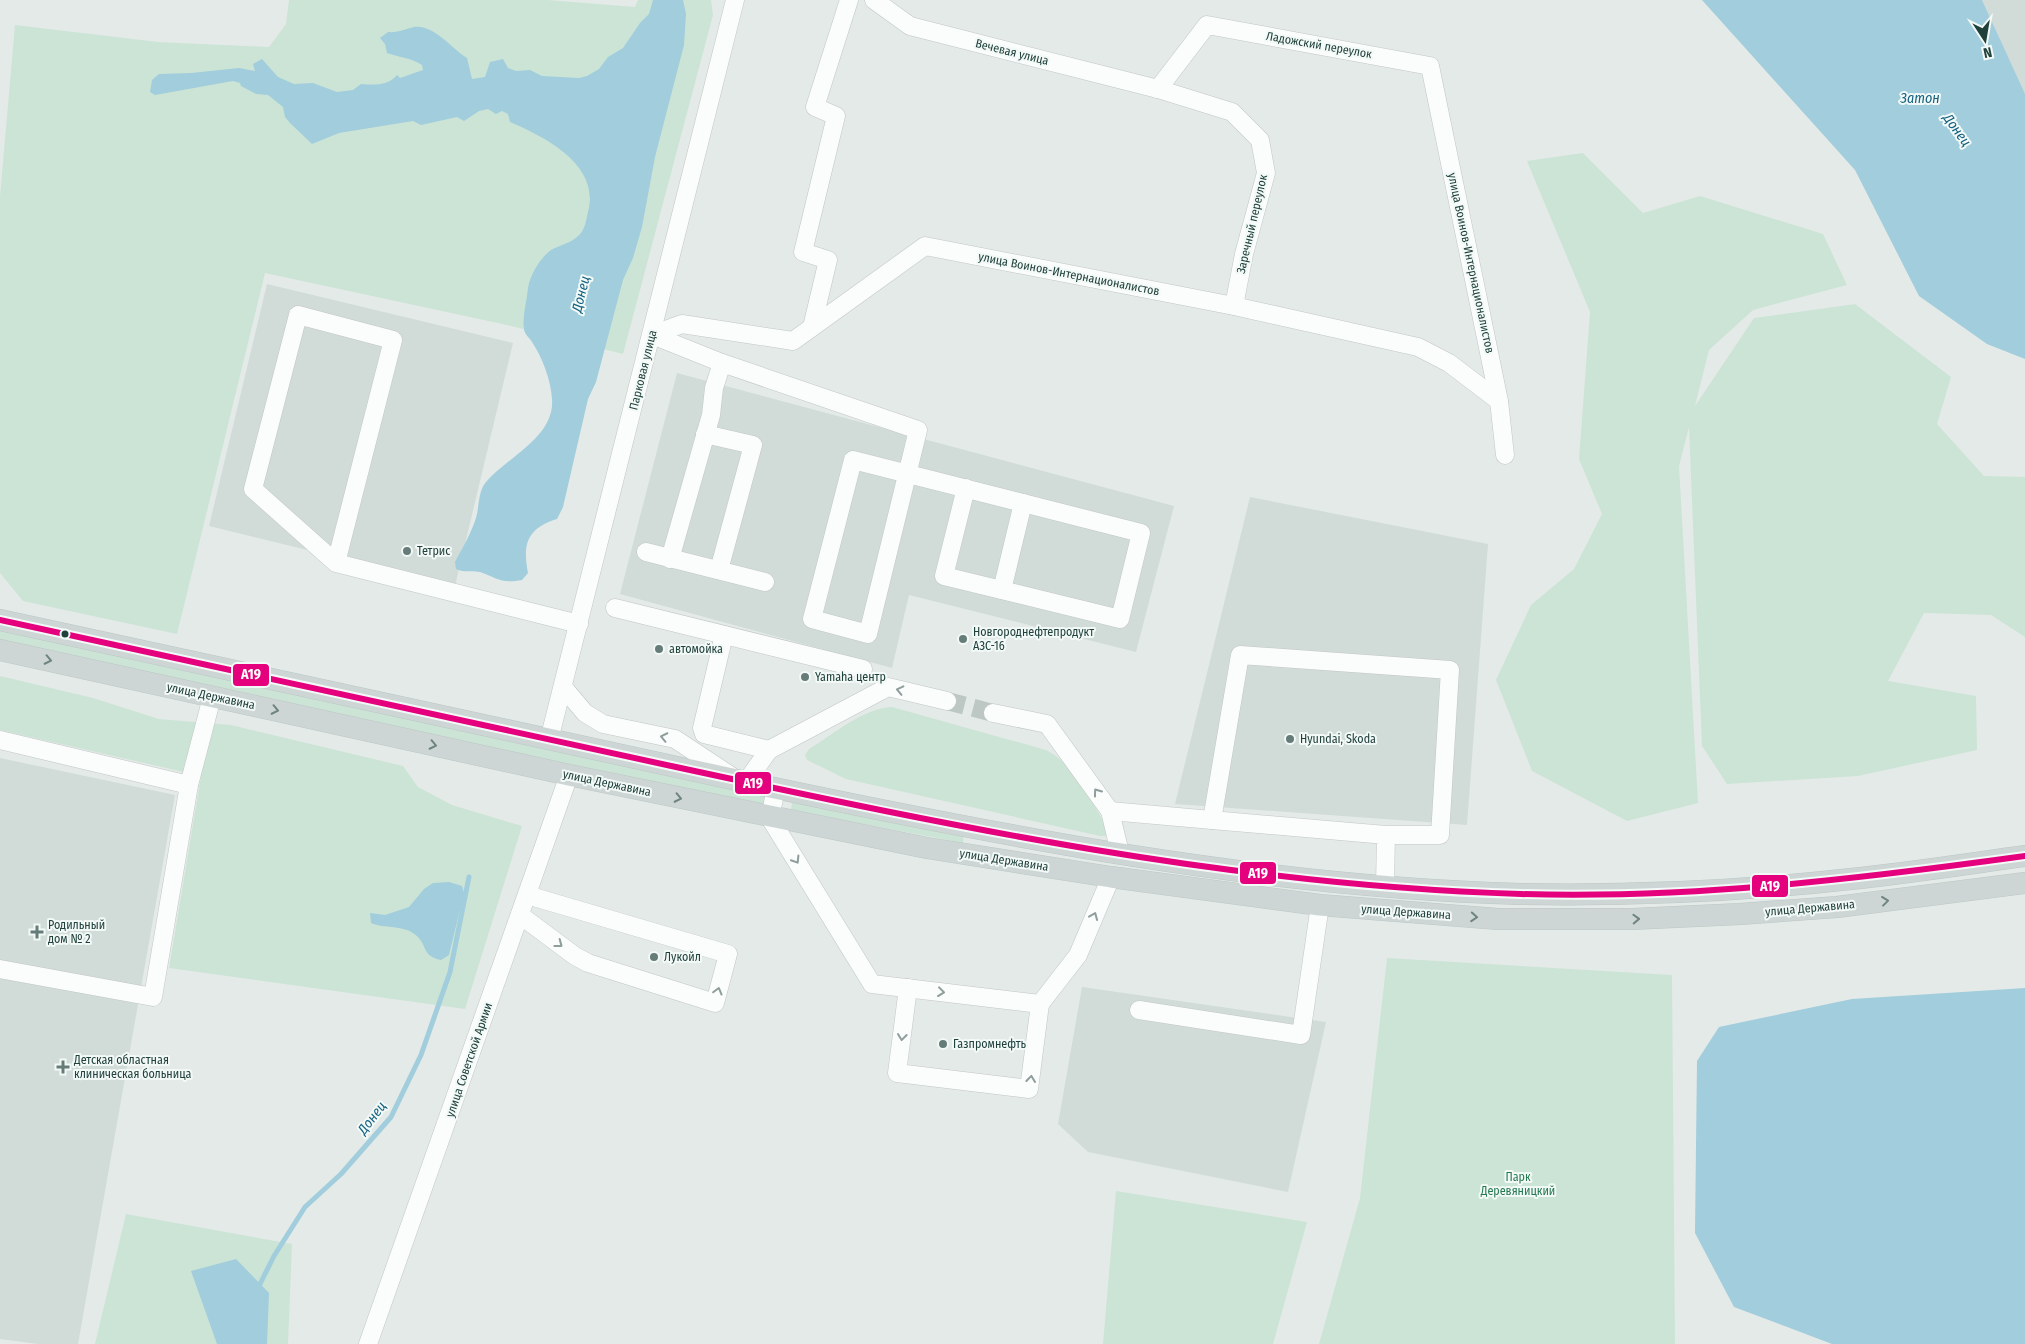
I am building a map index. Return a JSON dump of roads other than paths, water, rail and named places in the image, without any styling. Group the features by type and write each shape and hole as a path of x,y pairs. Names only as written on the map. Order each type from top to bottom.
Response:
{"main road":[{"name":"улица Державина","path":"0,620 931,821 1120,853 1330,881 1385,886 1572,895 1708,890 1849,880 2025,856"},
{"name":"улица Державина","path":"0,650 770,818 927,848 1111,877 1320,905 1498,919 1632,919 1837,907 2025,883"}],"street":[{"name":"Парковая улица","path":"549,740 735,0"},
{"path":"812,327 828,260 803,252 836,116 815,107 849,0"},
{"name":"Вечевая улица","path":"874,0 881,8 910,26 1158,89"},
{"name":"Ладожский переулок","path":"1158,89 1207,25 1430,66"},
{"name":"улица Воинов-Интернационалистов","path":"1430,66 1499,401 1505,455"},
{"name":"Заречный переулок","path":"1158,89 1232,112 1260,140 1266,173 1244,254 1234,306"},
{"name":"улица Воинов-Интернационалистов","path":"652,335 682,324 793,341 925,246 1234,306 1418,347 1449,363 1499,401"},
{"path":"336,563 393,340 298,315 253,489 336,563 579,624"},
{"path":"652,335 722,363 918,430 907,474 868,634 812,619 853,460 907,474 966,488 1141,533 1120,619 944,576 966,488"},
{"path":"670,559 711,415 714,388 722,363"},
{"path":"705,434 753,445 719,570"},
{"path":"1002,590 1023,503"},
{"path":"646,552 765,582"},
{"path":"615,608 863,669"},
{"path":"724,635 702,728 704,734 769,750"},
{"path":"1110,811 1212,820 1386,835 1440,836 1450,670 1240,655 1212,820"},
{"path":"563,687 585,713 603,724 675,740 741,780 769,750 888,687 947,701"},
{"path":"0,968 153,997 189,786 212,697"},
{"path":"993,713 1047,724 1110,811 1120,853"},
{"path":"0,740 189,786"},
{"name":"улица Советской Армии","path":"368,1344 569,775"},
{"path":"776,788 770,818 872,984 1040,1004"},
{"path":"1385,886 1386,835"},
{"path":"908,988 897,1073 1029,1089 1040,1004 1078,954 1111,877"},
{"path":"520,915 575,956 588,963 715,1003 728,954 527,896"},
{"path":"1139,1010 1302,1035 1320,905"}],"water":[{"path":"653,0 683,0 686,14 684,45 655,157 642,227 633,258 623,280 596,382 588,399 563,507 557,519 539,527 529,538 526,553 528,573 522,580 504,581 480,572 456,569 455,562 475,521 483,486 538,435 546,424 551,412 552,399 548,377 539,355 524,331 524,314 529,283 539,262 551,250 575,238 584,228 590,195 586,180 578,167 567,155 553,145 510,122 508,114 502,111 496,114 488,109 479,111 464,121 457,117 421,125 413,121 339,133 312,144 285,117 283,107 268,95 256,94 241,86 240,83 233,81 155,95 150,92 152,80 159,74 239,68 255,71 253,64 262,59 278,77 294,84 313,83 337,92 353,90 361,84 380,84 393,79 397,75 400,78 423,70 422,65 418,62 387,53 385,44 380,38 388,32 414,27 429,29 436,33 467,58 472,79 485,77 490,62 503,59 508,68 516,71 530,70 542,76 579,78 599,69 608,57 623,48 640,23 649,14"},
{"name":"Затон","path":"1702,0 1982,0 2025,94 2025,359 1987,344 1919,296 1855,170"},
{"path":"449,882 462,886 464,893 449,955 441,960 428,954 420,940 412,932 371,923 370,913 385,915 409,907 424,889 433,883"},
{"path":"2025,988 2025,1344 1832,1344 1734,1307 1695,1233 1697,1061 1719,1027 1852,999"},
{"path":"236,1259 269,1293 267,1344 217,1344 191,1271"}],"waterway":[{"name":"Донец","path":"257,1290 274,1256 305,1207 341,1174 391,1117 421,1055 450,972 469,877"}],"tunnel":[{"path":"947,701 993,713"}],"place":[{"name":"Тетрис","path":"407,551"},
{"name":"Новгороднефтепродукт АЗС-16","path":"963,639"},
{"name":"автомойка","path":"659,649"},
{"name":"Yamaha центр","path":"805,677"},
{"name":"Hyundai, Skoda","path":"1290,739"},
{"name":"Родильный дом № 2","path":"37,932"},
{"name":"Лукойл","path":"654,957"},
{"name":"Газпромнефть","path":"943,1044"},
{"name":"Детская областная клиническая больница","path":"63,1067"}],"park label":[{"name":"Парк Деревяницкий","path":"1518,1184"}]}
